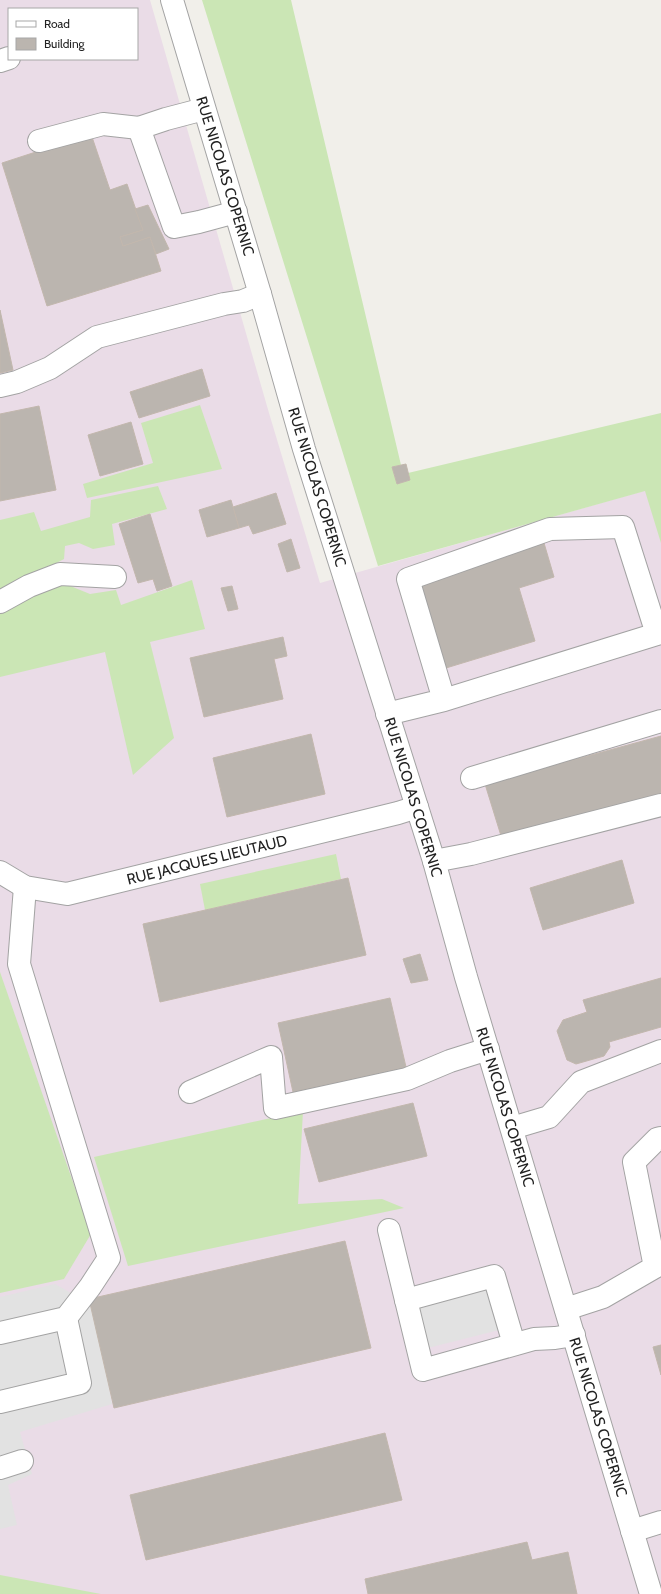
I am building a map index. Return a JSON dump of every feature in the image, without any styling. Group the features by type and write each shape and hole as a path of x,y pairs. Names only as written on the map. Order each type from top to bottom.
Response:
{"street":[{"name":"RUE NICOLAS COPERNIC","path":"172,0 236,212 304,449 434,861 488,1049 651,1594"},
{"path":"39,141 103,124 139,128 204,109"},
{"path":"139,128 174,227 236,212"},
{"path":"0,386 17,382 50,368 97,337 224,304 243,301 260,294"},
{"path":"387,714 444,700 657,634 623,527 550,529 408,579 444,700"},
{"path":"0,602 28,586 60,574 115,577"},
{"path":"472,778 661,721"},
{"path":"434,861 470,854 661,805"},
{"name":"RUE JACQUES LIEUTAUD","path":"0,872 25,888 67,894 398,813 417,807"},
{"path":"0,1333 66,1318 90,1287 109,1258 19,964 25,888"},
{"path":"190,1092 271,1057 275,1108 408,1079 450,1061 488,1049"},
{"path":"512,1128 549,1117 582,1082 661,1051"},
{"path":"566,1309 603,1297 655,1267 634,1162 657,1139 661,1138"},
{"path":"389,1230 423,1370 534,1339 574,1335"},
{"path":"406,1300 494,1276 514,1344"},
{"path":"0,1402 80,1383 66,1318"},
{"path":"0,1468 22,1461"},
{"path":"632,1532 661,1522"}],"shaded area":[{"path":"0,0 150,0 269,413 320,583 661,486 661,1594 0,1594"},
{"path":"500,1269 519,1325 408,1353 394,1295"},
{"path":"55,1284 94,1306 112,1404 20,1432 32,1474 8,1485 17,1525 0,1529 0,1297"}],"green space":[{"path":"202,0 291,0 401,465 392,467 397,484 410,480 408,473 661,413 661,543 645,491 378,566"},
{"path":"200,405 222,469 87,498 83,484 153,463 141,423"},
{"path":"158,486 167,509 112,524 115,545 93,549 79,543 65,546 64,559 0,593 0,520 34,512 41,531 90,517 91,500"},
{"path":"192,580 205,629 150,642 174,738 133,775 105,652 0,677 0,607 63,583 90,594 116,590 121,605"},
{"path":"336,854 341,879 205,910 200,884"},
{"path":"0,972 91,1234 64,1279 0,1293"},
{"path":"303,1111 298,1204 382,1199 404,1208 128,1266 94,1157"},
{"path":"0,1575 101,1594 0,1594"}],"building":[{"path":"91,134 110,190 127,184 143,230 120,237 123,246 150,237 161,271 47,306 2,163"},
{"path":"148,205 169,249 156,254 150,237 123,246 120,237 143,230 135,209"},
{"path":"0,310 13,370 0,373"},
{"path":"202,369 210,396 139,418 130,392"},
{"path":"39,406 56,490 0,501 0,414"},
{"path":"131,422 143,464 100,476 88,435"},
{"path":"406,464 410,480 397,484 392,467"},
{"path":"276,493 286,524 253,534 249,525 239,528 233,507"},
{"path":"231,500 239,528 207,537 199,510"},
{"path":"150,514 172,586 157,591 153,579 138,583 119,524"},
{"path":"291,539 300,568 287,572 278,544"},
{"path":"544,543 554,577 519,588 535,641 446,668 419,580"},
{"path":"232,586 238,609 228,611 221,588"},
{"path":"283,637 287,656 274,659 283,699 204,717 190,658"},
{"path":"311,734 325,794 227,817 213,758"},
{"path":"661,736 661,793 502,839 485,784"},
{"path":"622,860 634,903 543,930 530,888"},
{"path":"348,878 366,955 160,1002 143,924"},
{"path":"420,954 428,980 411,983 403,959"},
{"path":"661,978 661,1027 609,1042 610,1047 604,1056 576,1064 567,1060 557,1031 563,1020 587,1012 583,1000"},
{"path":"390,998 406,1067 293,1092 278,1023"},
{"path":"413,1103 427,1156 319,1182 304,1129"},
{"path":"345,1241 371,1348 114,1408 89,1299"},
{"path":"661,1345 661,1375 653,1347"},
{"path":"385,1433 402,1500 146,1560 130,1495"},
{"path":"527,1542 532,1560 568,1552 577,1594 368,1594 365,1579"}]}
